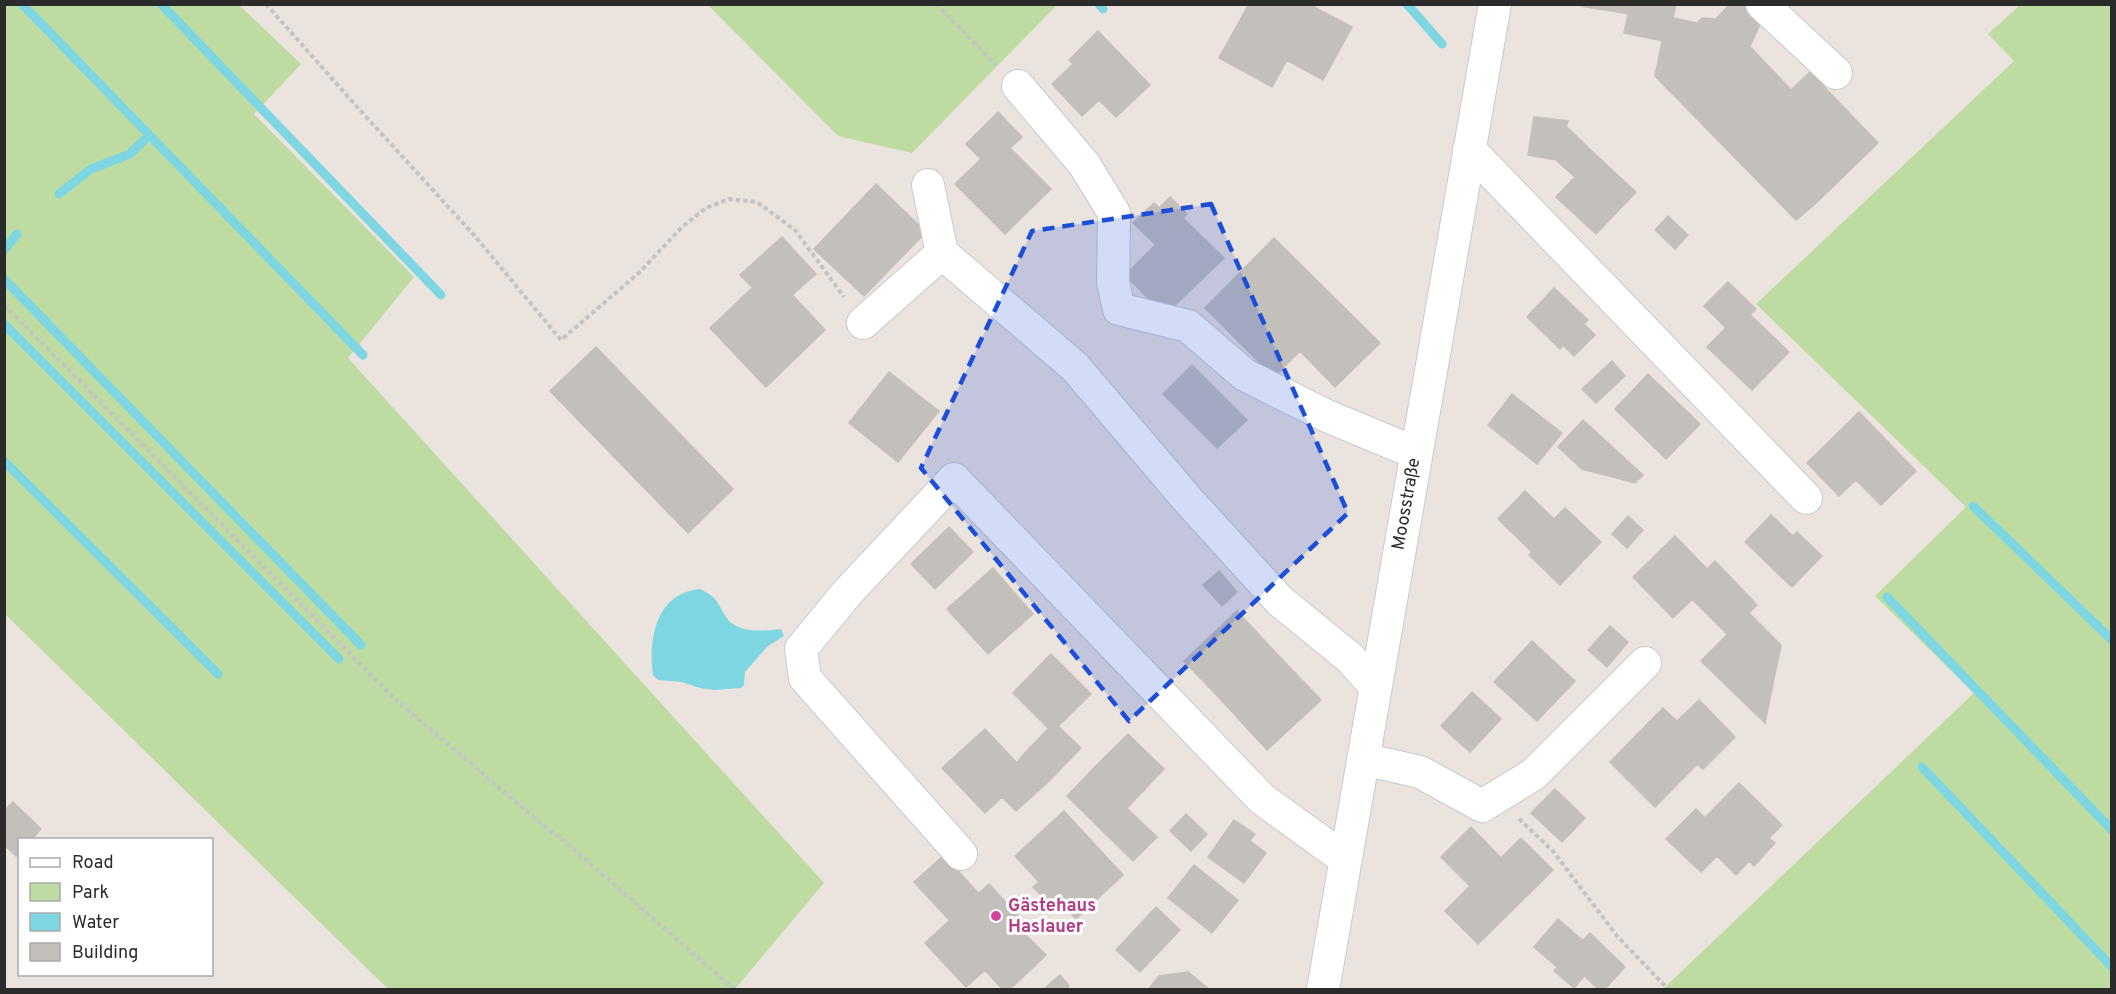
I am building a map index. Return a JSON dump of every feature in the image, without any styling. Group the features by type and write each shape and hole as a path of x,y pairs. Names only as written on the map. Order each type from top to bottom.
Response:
{"street":[{"name":"Moosstraße","path":"1323,990 1495,4"},
{"path":"1762,4 1836,73"},
{"path":"1018,86 1083,164 1114,213 1113,282 1119,309 1188,326 1245,375 1327,416 1416,453"},
{"path":"1469,149 1806,498"},
{"path":"928,185 942,253 1075,367 1188,500 1280,601 1350,658 1376,686"},
{"path":"863,323 942,253"},
{"path":"961,854 805,678 801,650 847,593 954,479 1262,800 1345,859"},
{"path":"1363,759 1420,772 1482,806 1534,774 1645,663"}],"path":[{"path":"266,4 474,235 561,340 640,272 682,227 705,207 729,198 757,202 795,230 863,323"},
{"path":"936,4 1018,86"},
{"path":"4,305 396,700 562,839 735,990"},
{"path":"1496,798 1553,851 1617,936 1669,990"}],"highlighted area":[{"path":"1211,204 1348,513 1129,721 921,468 1032,231"}],"green space":[{"path":"4,5 239,5 301,64 254,114 414,277 348,358 824,883 735,989 388,989 5,614"},
{"path":"708,5 1057,5 912,153 838,136"},
{"path":"2020,5 2111,5 2111,989 1663,989 1974,693 1875,596 1966,507 1756,304 2014,61 1988,34"}],"water":[{"path":"700,589 713,597 726,617 737,626 751,630 781,629 784,636 768,646 745,672 744,685 741,688 714,690 700,688 682,682 658,680 653,675 654,633 664,608 685,592"}],"building":[{"path":"1249,4 1316,4 1314,7 1352,27 1323,80 1287,60 1272,87 1219,58"},
{"path":"1581,4 1630,4 1629,14 1581,6"},
{"path":"1630,4 1676,4 1668,42 1624,33"},
{"path":"1730,4 1742,4 1761,22 1750,46 1742,38 1696,82 1814,205 1796,220 1655,76 1662,41 1668,42 1673,18 1697,23 1702,18 1716,19"},
{"path":"1098,31 1150,85 1116,117 1099,100 1082,116 1052,84 1073,64 1069,60"},
{"path":"1742,38 1791,90 1810,72 1878,143 1814,205 1696,82"},
{"path":"998,112 1022,137 1010,148 1051,189 1005,234 955,184 981,159 966,144"},
{"path":"1534,117 1568,121 1556,160 1528,155"},
{"path":"1567,127 1596,155 1575,177 1556,160"},
{"path":"1596,155 1636,192 1596,234 1556,197"},
{"path":"876,184 926,232 864,296 814,249"},
{"path":"1170,197 1187,214 1156,245 1133,223 1154,203 1159,208"},
{"path":"1668,216 1688,235 1675,249 1655,230"},
{"path":"1183,218 1224,258 1165,315 1125,275"},
{"path":"782,237 816,274 791,296 770,271 752,287 740,275"},
{"path":"1274,238 1380,343 1335,387 1300,351 1274,377 1205,308"},
{"path":"770,271 825,330 766,387 710,328"},
{"path":"1728,282 1756,309 1750,315 1744,309 1726,328 1704,306"},
{"path":"1554,288 1588,320 1560,349 1527,317"},
{"path":"1744,309 1789,352 1752,390 1707,347"},
{"path":"1584,324 1595,335 1574,356 1563,345"},
{"path":"596,347 733,489 688,533 550,391"},
{"path":"1612,361 1625,376 1596,403 1582,389"},
{"path":"1192,365 1247,420 1217,448 1163,394"},
{"path":"889,372 939,411 898,462 849,423"},
{"path":"1648,374 1700,424 1666,459 1615,409"},
{"path":"1512,394 1562,433 1537,464 1488,425"},
{"path":"1859,412 1916,471 1881,505 1856,480 1839,496 1807,463"},
{"path":"1583,420 1643,475 1635,483 1582,469 1558,447"},
{"path":"1525,491 1554,519 1565,508 1601,542 1560,585 1529,555 1532,552 1498,519"},
{"path":"1771,515 1793,536 1797,532 1822,556 1792,587 1745,542"},
{"path":"1628,516 1643,530 1627,548 1612,534"},
{"path":"949,527 973,552 935,589 911,564"},
{"path":"1675,536 1715,577 1673,618 1633,577"},
{"path":"1715,561 1757,605 1727,634 1692,599 1715,577 1707,569"},
{"path":"993,568 1033,614 988,654 947,609"},
{"path":"1219,571 1237,592 1222,606 1203,585"},
{"path":"1237,611 1277,654 1224,703 1184,661"},
{"path":"1749,613 1781,645 1765,723 1701,661"},
{"path":"1610,626 1628,642 1607,667 1588,650"},
{"path":"1532,641 1575,681 1537,721 1494,682"},
{"path":"1051,654 1091,694 1052,732 1013,693"},
{"path":"1277,654 1321,700 1267,750 1224,703"},
{"path":"1472,692 1501,719 1470,752 1441,726"},
{"path":"1699,700 1735,737 1703,769 1697,764 1709,752 1677,721"},
{"path":"1663,708 1709,752 1655,807 1610,762"},
{"path":"1058,726 1081,748 1050,780 1023,755 1049,728 1052,732"},
{"path":"985,729 1017,763 1023,755 1050,780 1016,811 1002,797 985,813 942,768"},
{"path":"1128,734 1164,769 1127,808 1090,772"},
{"path":"1090,772 1139,820 1116,844 1067,796"},
{"path":"1739,783 1782,825 1769,838 1775,843 1754,866 1749,861 1736,875 1692,831"},
{"path":"1555,789 1585,818 1562,842 1531,813"},
{"path":"13,802 41,829 33,838 18,838 16,856 4,845 4,811"},
{"path":"1696,809 1705,818 1692,831 1717,856 1701,872 1666,839"},
{"path":"1064,811 1123,875 1076,919 1056,898 1050,904 1033,887 1039,882 1015,856"},
{"path":"1186,814 1207,834 1191,851 1170,831"},
{"path":"1139,820 1157,837 1133,861 1116,844"},
{"path":"1234,820 1255,834 1250,841 1266,853 1244,883 1208,857"},
{"path":"1471,827 1501,858 1521,838 1553,870 1478,944 1445,911 1470,886 1441,857"},
{"path":"944,855 979,894 950,921 914,882"},
{"path":"1194,865 1238,900 1212,933 1168,898"},
{"path":"989,884 1031,930 1026,935 1046,955 1009,990 1003,990 985,970 966,987 925,943"},
{"path":"1156,907 1180,930 1140,972 1116,950"},
{"path":"1558,919 1582,940 1566,958 1585,975 1574,988 1554,971 1557,967 1534,947"},
{"path":"1590,933 1625,967 1604,990 1599,990 1566,958"},
{"path":"1188,972 1210,990 1148,990 1159,976"},
{"path":"1060,975 1069,986 1065,990 1043,990"}],"waterway":[{"path":"22,4 363,355"},
{"path":"161,4 441,295"},
{"path":"1099,4 1103,9"},
{"path":"1407,4 1442,44"},
{"path":"59,194 91,169 130,154 149,135"},
{"path":"4,250 17,234"},
{"path":"4,279 361,645"},
{"path":"4,324 339,659"},
{"path":"4,461 218,674"},
{"path":"1973,506 2112,640"},
{"path":"1887,597 2112,830"},
{"path":"1922,767 2112,967"}],"place":[{"name":"Gästehaus Haslauer","path":"996,916"}]}
